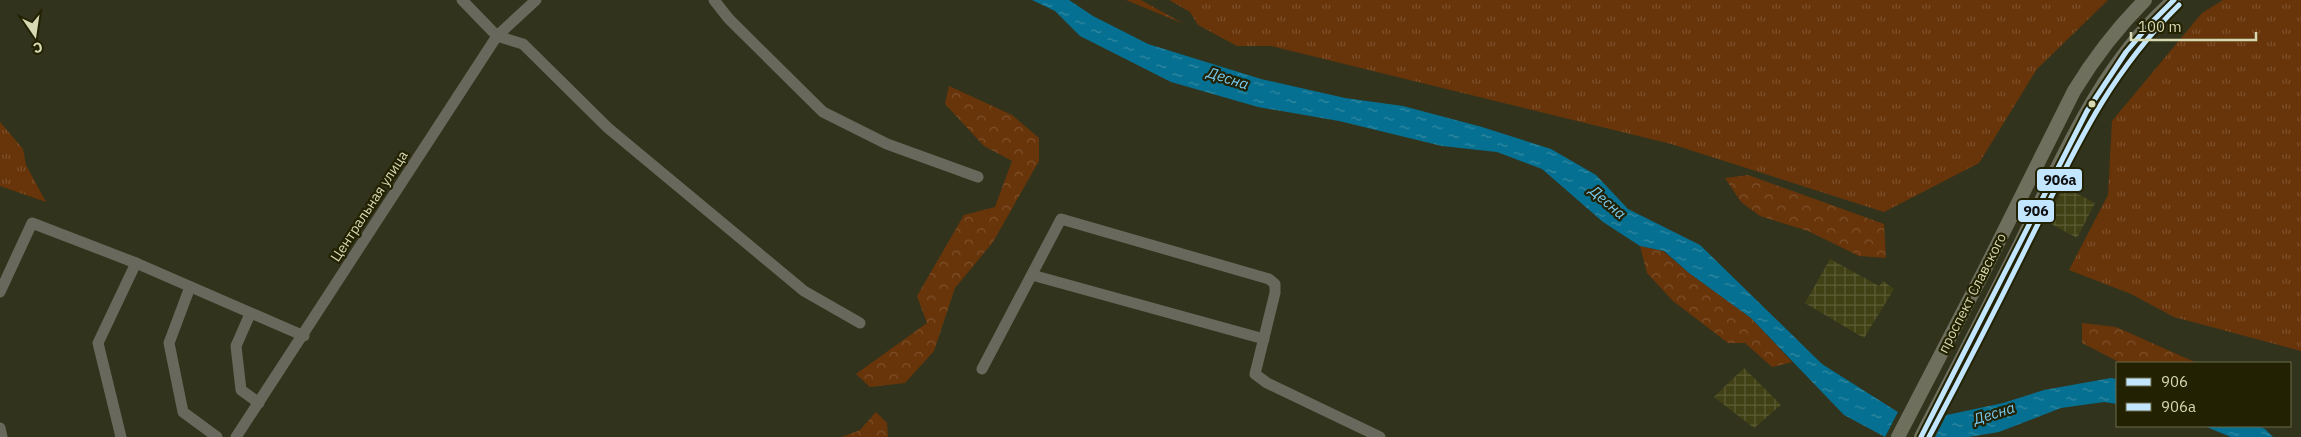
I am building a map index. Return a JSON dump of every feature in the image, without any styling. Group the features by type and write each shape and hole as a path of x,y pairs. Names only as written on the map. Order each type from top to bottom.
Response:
{"main road":[{"name":"проспект Славского","path":"1898,437 2074,91 2112,35 2145,0"},
{"name":"проспект Славского","path":"1922,437 2075,132 2105,81 2130,48 2174,0"}],"street":[{"path":"462,0 497,36 523,44 608,128 804,291 860,323"},
{"name":"Центральная улица","path":"236,437 304,336 497,36 536,0"},
{"path":"714,0 729,19 823,112 886,144 978,177"},
{"path":"982,369 1061,219 1270,279 1275,284 1275,293 1255,374 1267,383 1380,437"},
{"path":"0,292 32,223 136,263 304,336"},
{"path":"121,437 98,343 136,263"},
{"path":"1032,275 1264,339"},
{"path":"190,287 168,343 183,412 218,437"},
{"path":"250,314 236,346 240,390 259,403"},
{"path":"0,428 2,437"}],"shaded area":[{"path":"2064,187 2095,203 2077,238 2046,221"},
{"path":"1830,259 1879,286 1883,281 1894,289 1864,338 1805,303"},
{"path":"1744,368 1781,405 1754,428 1714,397"}],"green space":[{"path":"1126,0 1141,0 1184,24"},
{"path":"1169,0 2108,0 2037,69 1979,163 1884,212 1671,144 1271,46 1237,46 1198,25 1190,12"},
{"path":"2223,0 2301,0 2301,351 2174,317 2131,294 2069,270 2108,195 2112,121 2202,13"},
{"path":"949,86 1012,115 1039,138 1039,161 993,242 955,288 934,351 905,383 870,387 856,374 927,323 917,296 964,215 995,207 1012,161 984,146 945,104"},
{"path":"0,122 23,149 26,165 46,202 0,186"},
{"path":"1748,175 1884,224 1886,258 1859,256 1808,231 1760,216 1741,202 1725,178"},
{"path":"1640,246 1663,251 1689,273 1751,318 1792,362 1772,367 1745,343 1728,343 1673,301 1647,273"},
{"path":"2082,323 2116,327 2195,362 2119,362 2082,343"},
{"path":"876,412 887,423 888,437 842,437 860,430"}],"water":[{"name":"Десна","path":"1032,0 1069,0 1093,16 1148,44 1261,79 1345,98 1403,106 1482,127 1551,149 1596,175 1628,209 1700,245 1822,364 1901,414 1942,416 2003,403 2044,390 2111,378 2116,379 2116,404 2104,402 2061,408 1999,432 1969,437 1885,437 1844,415 1751,318 1689,273 1664,251 1640,246 1603,222 1542,169 1497,152 1442,146 1339,121 1258,107 1171,82 1080,36 1055,11"},
{"path":"2206,427 2260,427 2273,437 2231,437"}],"pier":[{"path":"1899,410 1902,412 1948,412 1935,437 1885,437"}],"transit line":[{"name":"906","path":"1921,437 2087,111 2126,52 2174,0"},
{"name":"906а","path":"1929,437 2093,118 2131,60 2179,5"}]}
